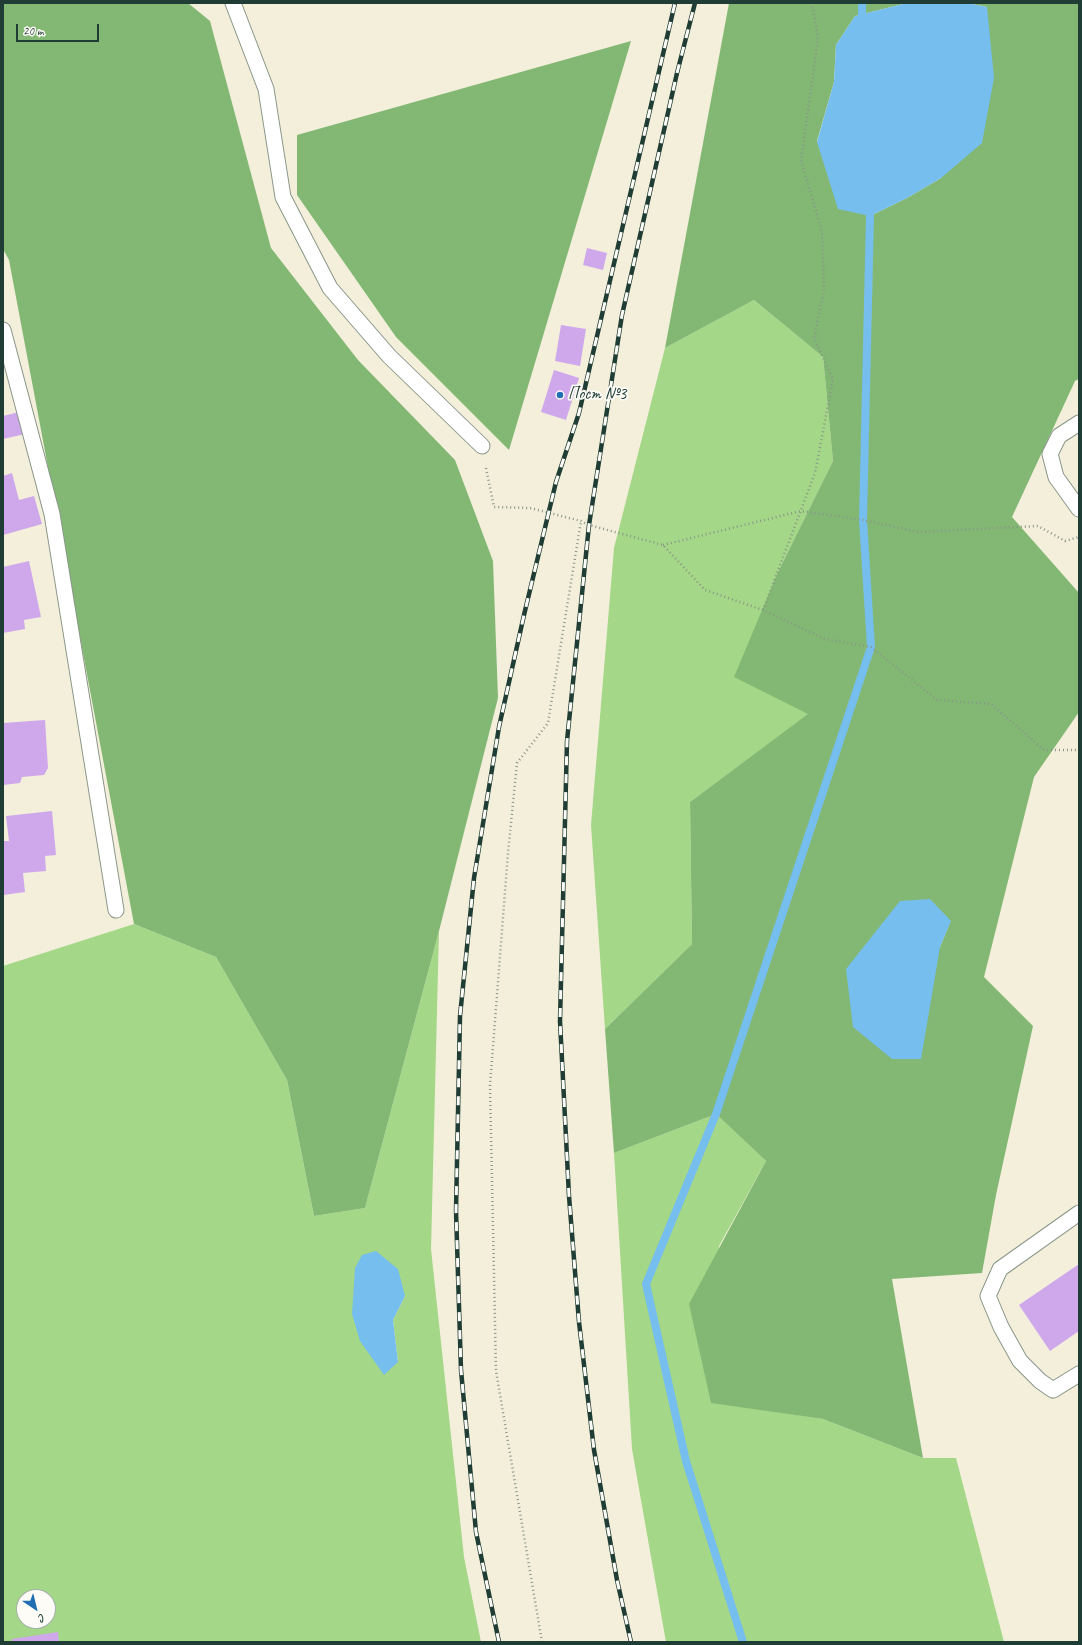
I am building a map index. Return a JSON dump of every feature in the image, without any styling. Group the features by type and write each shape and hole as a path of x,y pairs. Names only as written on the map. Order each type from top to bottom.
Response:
{"lane":[{"path":"233,3 266,89 283,197 330,288 389,356 482,446"},
{"path":"3,330 52,514 116,910"},
{"path":"1079,423 1059,436 1050,454 1056,477 1079,509"},
{"path":"1079,1213 1000,1269 988,1296 1001,1327 1020,1360 1040,1381 1053,1390 1079,1374"}],"path":[{"path":"763,610 815,473 833,379 814,338 824,290 822,232 801,160 818,38 812,3"},
{"path":"482,446 494,507 530,508 663,545 801,511 863,520 918,532 1038,526 1066,541 1079,537"},
{"path":"542,1642 496,1372 490,1085 508,853 518,763 548,723 581,521"},
{"path":"663,545 705,590 763,610 825,639 871,647 937,700 991,704 1044,750 1079,750"}],"green space":[{"path":"3,3 188,3 210,21 271,248 358,360 455,460 493,561 498,698 439,931 365,1208 314,1216 287,1080 216,957 134,924 9,260 3,249"},
{"path":"729,3 907,3 855,16 836,45 834,82 817,141 870,216 907,198 941,178 987,7 967,3 1079,3 1079,379 1075,381 1012,517 1079,593 1079,712 1034,777 984,977 1033,1026 996,1195 982,1273 892,1279 923,1458 823,1419 711,1403 689,1304 766,1161 716,1114 614,1153 605,1029 692,944 690,802 808,714 734,677 778,572 833,461 823,357 754,300 665,348","holes":["951,920 940,947 853,1027"]},
{"path":"631,41 509,450 396,337 297,195 297,135"},
{"path":"754,300 823,357 833,461 778,572 809,714 690,802 692,944 605,1029 591,825 614,548 665,348"},
{"path":"134,924 216,957 287,1080 314,1216 365,1208 439,931 431,1249 464,1557 481,1642 3,1642 3,966","holes":["405,1296 393,1320 398,1362 360,1341"]},
{"path":"716,1114 766,1161 719,1246 711,1402 823,1419 923,1458 956,1458 1004,1642 666,1642 632,1449 614,1153"}],"water":[{"path":"907,3 967,3 987,7 994,78 982,143 941,178 907,198 870,216 838,209 817,142 834,82 836,45 855,16"},
{"path":"930,899 951,921 940,947 921,1059 892,1059 853,1027 846,969 900,901"},
{"path":"376,1251 398,1269 405,1296 393,1320 398,1362 384,1375 360,1341 352,1314 355,1268 362,1255"}],"building":[{"path":"587,248 607,253 603,270 583,265"},
{"path":"561,325 586,329 580,366 555,361"},
{"name":"Пост №3","path":"554,370 579,378 566,420 541,412"},
{"path":"19,412 25,434 3,439 3,416"},
{"path":"12,473 19,500 34,496 42,524 3,535 3,476"},
{"path":"29,561 41,617 24,620 25,629 3,633 3,567"},
{"path":"45,720 48,768 44,775 22,777 20,783 3,785 3,723"},
{"path":"52,811 56,855 45,856 46,871 23,873 25,892 3,895 3,841 9,841 6,816"},
{"path":"1079,1264 1079,1331 1050,1351 1019,1305"},
{"path":"58,1632 59,1642 12,1642 12,1639"}],"waterway":[{"path":"862,3 862,14"},
{"path":"743,1642 686,1461 646,1284 716,1114 871,647 863,520 870,216"}],"railway":[{"path":"499,1642 476,1532 461,1370 456,1211 460,1016 474,878 499,727 524,615 556,482 579,413 675,3"},
{"path":"631,1642 617,1580 594,1450 579,1322 569,1196 560,1021 567,741 589,525 622,315 677,73 695,3"}],"place":[{"name":"Пост №3","path":"560,395"}]}
